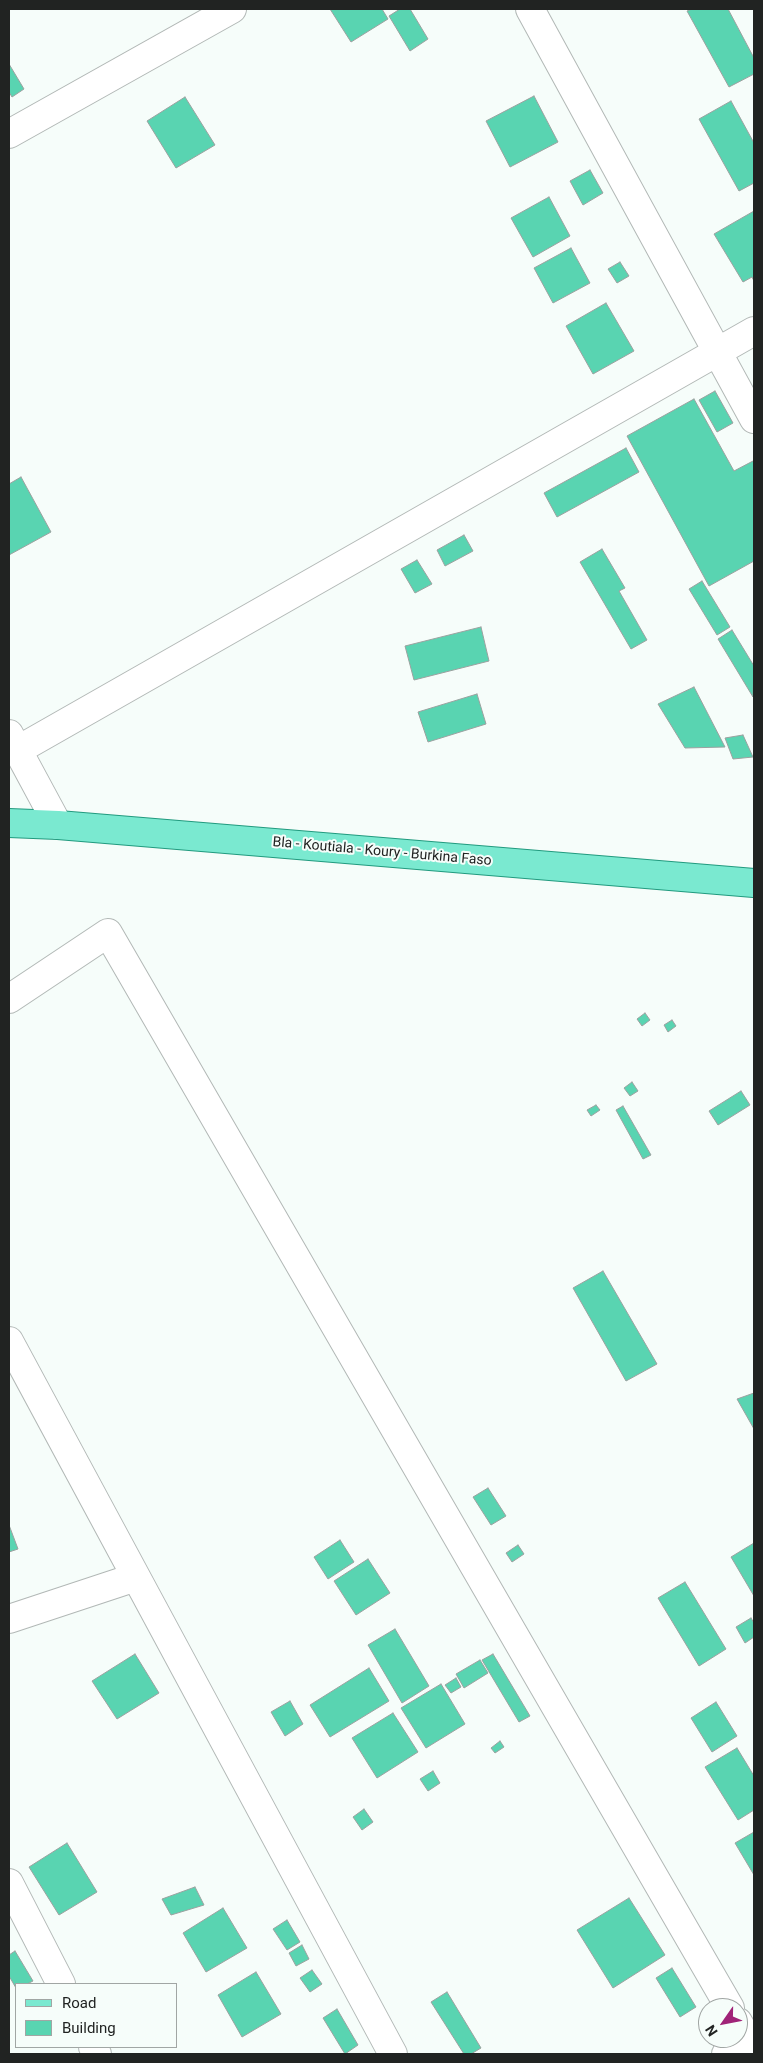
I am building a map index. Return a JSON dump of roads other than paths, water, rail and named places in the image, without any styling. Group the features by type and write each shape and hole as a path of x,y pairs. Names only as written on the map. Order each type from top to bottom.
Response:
{"main road":[{"name":"Bla - Koutiala - Koury - Burkina Faso","path":"9,823 58,825 754,883"}],"street":[{"path":"530,9 754,419"},
{"path":"9,134 224,11"},
{"path":"58,825 13,742 754,331"},
{"path":"9,999 108,933 724,1998"},
{"path":"9,1341 393,2054"},
{"path":"9,1619 136,1577"},
{"path":"9,1884 60,1983"},
{"path":"726,2054 754,2049"}]}
